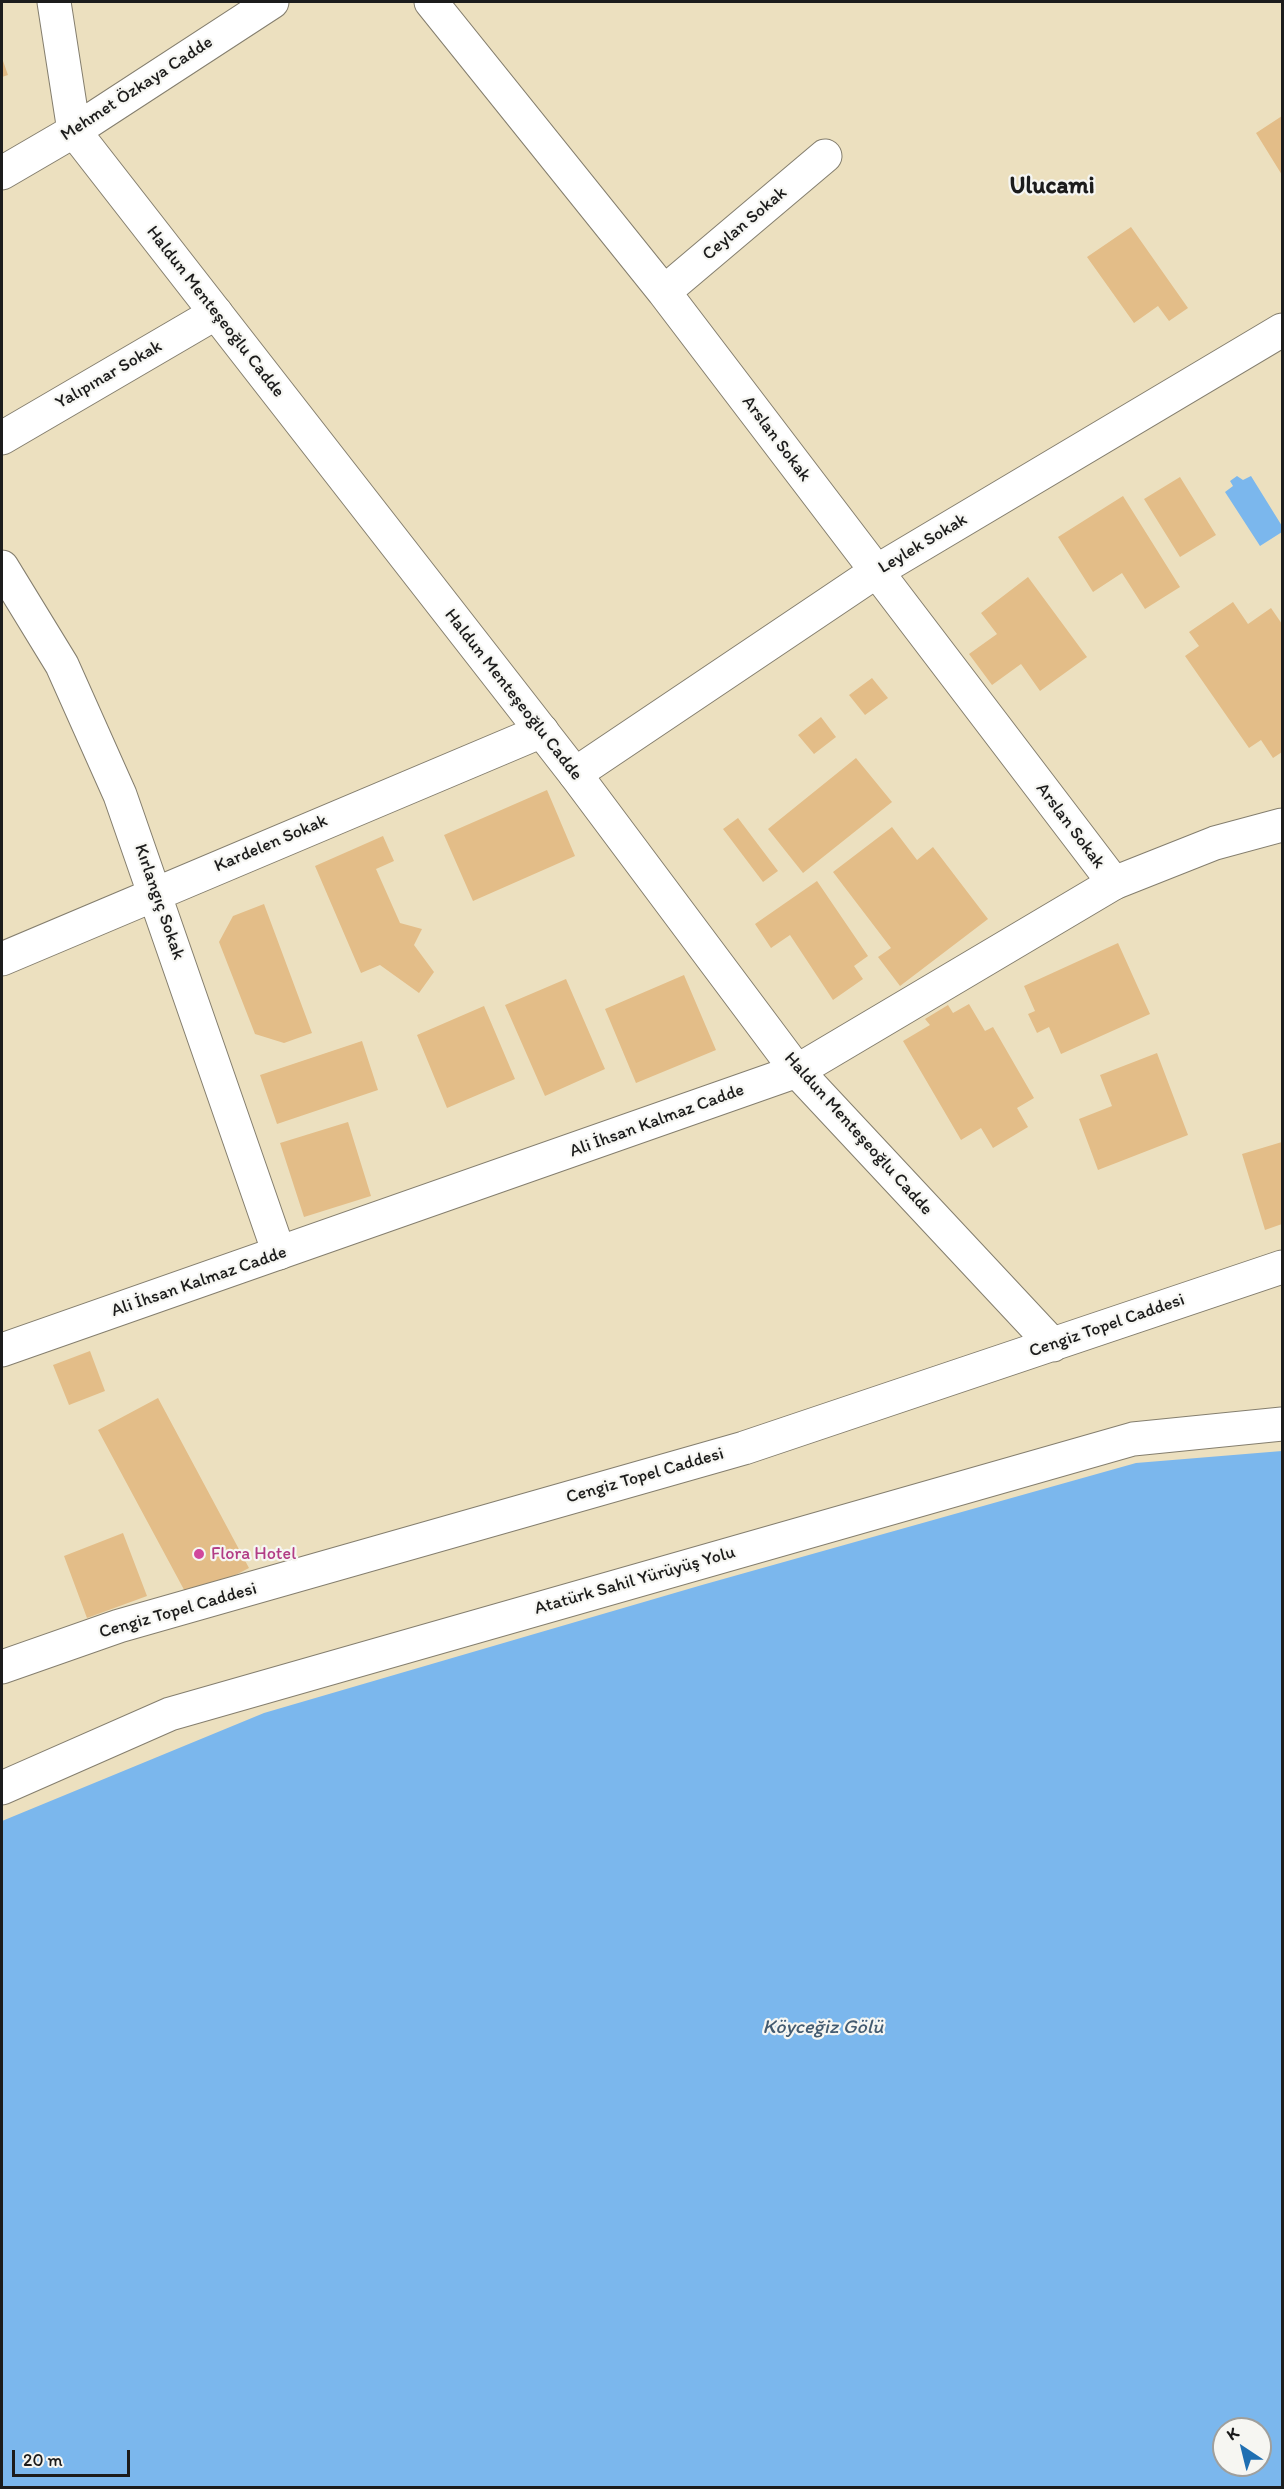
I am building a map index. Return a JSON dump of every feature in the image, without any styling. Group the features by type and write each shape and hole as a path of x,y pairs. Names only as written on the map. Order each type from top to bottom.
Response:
{"street":[{"name":"Haldun Menteşeoğlu Cadde","path":"54,2 74,131 542,731 797,1071 1053,1345"},
{"name":"Mehmet Özkaya Cadde","path":"2,173 74,131 272,2"},
{"name":"Arslan Sokak","path":"431,2 664,292 1114,883"},
{"name":"Ceylan Sokak","path":"664,292 825,156"},
{"name":"Yalıpınar Sokak","path":"2,438 216,313"},
{"name":"Leylek Sokak","path":"575,774 877,571 1282,330"},
{"name":"Kırlangıç Sokak","path":"2,567 39,624 90,725 120,795 156,892 279,1253"},
{"name":"Kardelen Sokak","path":"2,958 542,731"},
{"name":"Ali İhsan Kalmaz Cadde","path":"2,1350 797,1071 1114,883 1215,843 1282,825"},
{"name":"Cengiz Topel Caddesi","path":"2,1667 119,1626 744,1448 1282,1267"},
{"name":"Atatürk Sahil Yürüyüş Yolu","path":"2,1788 170,1714 1133,1438 1282,1425"}],"water":[{"path":"1237,476 1243,480 1251,476 1282,526 1282,532 1260,546 1225,492 1233,486 1230,481"},
{"name":"Köyceğiz Gölü","path":"1282,1451 1282,2487 2,2487 2,1821 264,1713 702,1585 1136,1463"}],"building":[{"path":"2,58 8,75 2,77"},
{"path":"1282,116 1282,175 1256,133"},
{"path":"1131,227 1188,308 1169,321 1158,306 1134,323 1087,257"},
{"path":"1180,477 1216,535 1180,557 1144,499"},
{"path":"1123,496 1180,587 1145,609 1122,573 1093,592 1058,537"},
{"path":"1028,577 1087,657 1040,691 1021,664 992,685 969,654 997,634 981,613"},
{"path":"1233,602 1248,624 1271,608 1282,624 1282,752 1273,758 1261,740 1249,748 1185,656 1199,646 1189,632"},
{"path":"872,678 888,698 865,715 849,695"},
{"path":"821,717 836,737 814,754 798,735"},
{"path":"856,758 892,802 803,873 768,829"},
{"path":"547,790 575,856 473,901 444,835"},
{"path":"738,818 778,871 763,882 723,829"},
{"path":"892,827 917,860 933,847 988,919 900,986 878,957 891,948 833,872"},
{"path":"383,836 394,861 376,869 400,923 422,929 414,945 434,972 419,993 380,965 361,973 315,866"},
{"path":"817,881 868,956 854,966 863,979 833,1000 790,935 771,948 755,924"},
{"path":"264,904 312,1033 284,1043 255,1034 219,942 233,916"},
{"path":"1118,943 1150,1014 1061,1054 1049,1027 1037,1033 1028,1014 1035,1011 1024,986"},
{"path":"684,975 716,1050 636,1083 605,1009"},
{"path":"566,979 605,1069 545,1096 505,1005"},
{"path":"969,1004 985,1031 993,1027 1034,1098 1017,1108 1028,1127 993,1148 981,1128 961,1140 903,1041 930,1025 925,1019 948,1005 953,1013"},
{"path":"484,1006 515,1079 447,1108 417,1035"},
{"path":"362,1041 378,1090 277,1124 260,1075"},
{"path":"1157,1053 1188,1135 1098,1170 1079,1119 1112,1106 1100,1075"},
{"path":"348,1122 371,1196 304,1217 280,1143"},
{"path":"1282,1142 1282,1224 1265,1230 1242,1154"},
{"path":"90,1351 105,1391 69,1405 53,1365"},
{"path":"158,1398 249,1568 189,1599 98,1430"},
{"path":"123,1533 147,1596 87,1618 64,1556"}],"place":[{"name":"Flora Hotel","path":"199,1554"}],"district":[{"name":"Ulucami","path":"1052,187"}]}
